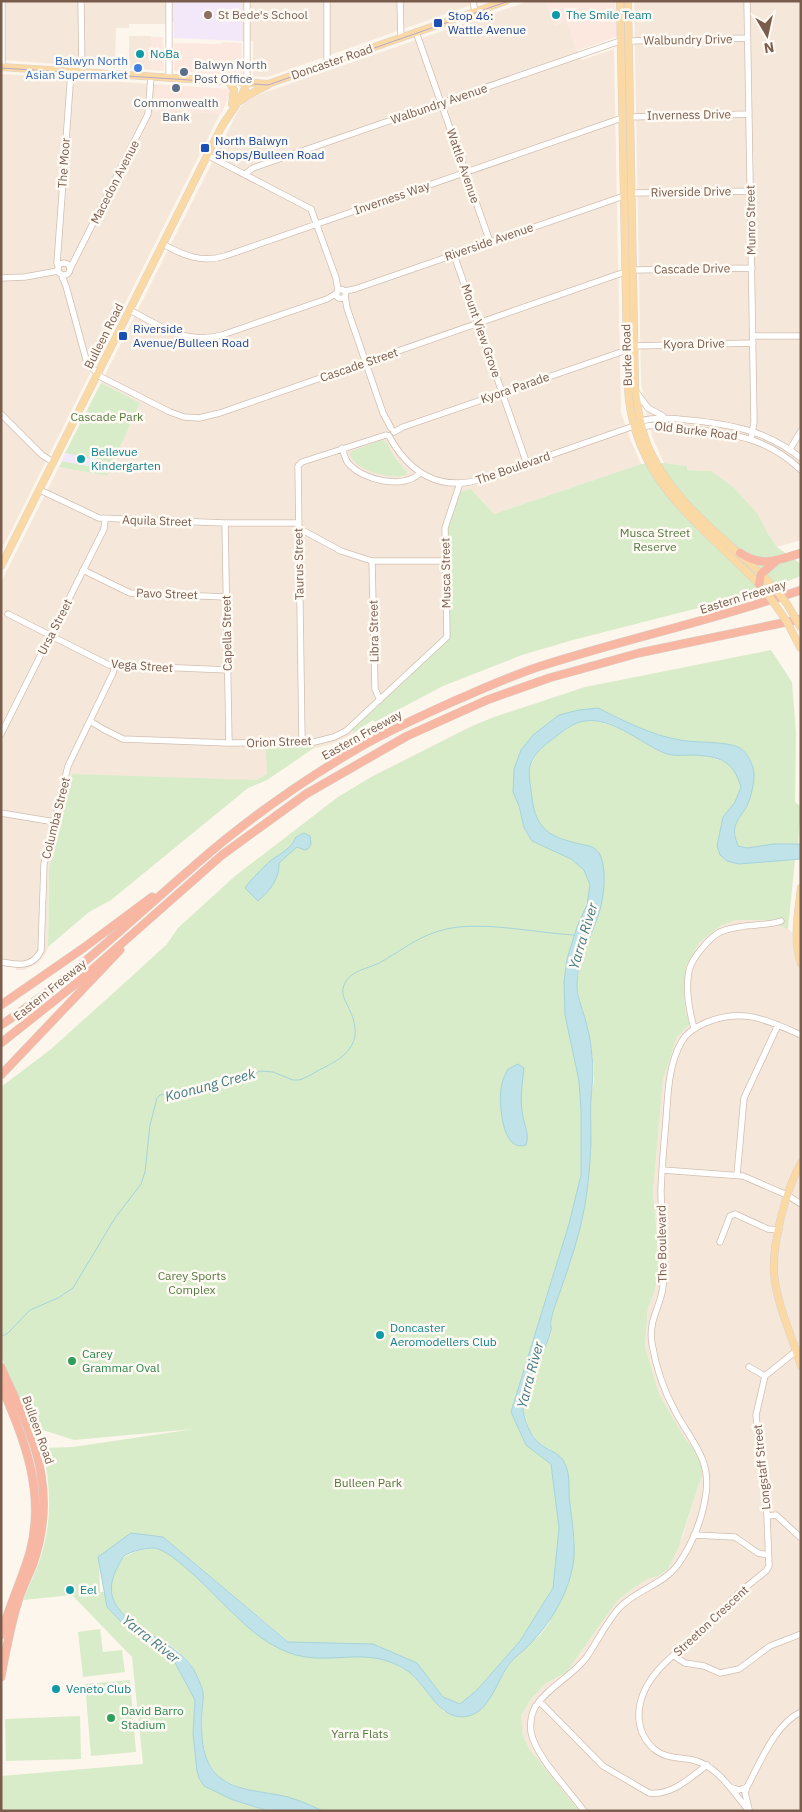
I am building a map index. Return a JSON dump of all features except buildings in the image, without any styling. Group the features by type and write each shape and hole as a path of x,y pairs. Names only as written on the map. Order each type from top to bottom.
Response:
{"highway":[{"path":"740,553 748,558 762,562 801,553"},
{"path":"759,584 761,574 780,559"},
{"name":"Eastern Freeway","path":"1,1025 71,974 196,864 286,795 359,748 412,720 498,682 538,667 738,611 801,590"},
{"name":"Eastern Freeway","path":"1,1044 41,1013 134,934 222,855 264,823 321,785 407,736 487,700 549,678 639,653 801,619"},
{"path":"1,1005 82,949 196,864"},
{"path":"1,1075 114,958 134,934"},
{"name":"Bulleen Road","path":"1,1367 38,1458 42,1474 43,1506 39,1541 8,1638 1,1676"},
{"name":"Bulleen Road","path":"1,1385 26,1446 33,1476 35,1523 29,1554 7,1613 1,1635"}],"main road":[{"name":"Doncaster Road","path":"2,67 263,84 278,81 506,1"},
{"name":"Burke Road","path":"620,1 625,272 634,346 639,425"},
{"name":"Burke Road","path":"628,1 633,270 626,350 629,399 665,482 692,519 759,584 782,613 801,649"},
{"path":"231,107 248,95 278,81"},
{"path":"229,82 234,90 231,107"},
{"name":"Bulleen Road","path":"1,566 231,107 243,94 246,83"},
{"path":"623,152 631,151"},
{"name":"Burke Road","path":"665,482 761,574 779,594 801,628"},
{"path":"800,892 797,946 801,964"},
{"path":"801,1163 787,1195 779,1230 774,1272 781,1303 798,1349 801,1366"}],"street":[{"path":"2,1 2,67"},
{"path":"81,1 82,73"},
{"path":"169,1 169,78"},
{"path":"246,83 247,1"},
{"path":"327,1 327,64"},
{"path":"400,1 401,38"},
{"path":"473,1 475,12"},
{"name":"Munro Street","path":"747,1 753,340 753,431 751,439"},
{"name":"Wattle Avenue","path":"416,32 490,242"},
{"name":"Walbundry Drive","path":"629,41 747,38"},
{"name":"Walbundry Avenue","path":"245,174 250,169 620,42"},
{"name":"The Moor","path":"63,268 58,254 71,72"},
{"name":"Macedon Avenue","path":"98,374 87,363 66,286 63,268 78,256 148,114 151,77"},
{"name":"Inverness Drive","path":"630,117 749,114"},
{"name":"Inverness Way","path":"163,244 190,257 212,259 225,256 622,118"},
{"name":"The Boulevard","path":"208,155 309,206 313,211 390,432 399,452 420,473 440,481 474,482 639,425"},
{"path":"252,178 258,167"},
{"name":"Riverside Drive","path":"632,193 750,191"},
{"name":"Riverside Avenue","path":"130,310 179,334 192,338 207,339 624,196"},
{"name":"Mount View Grove","path":"454,254 527,464"},
{"path":"1,278 25,278 63,268"},
{"name":"Cascade Drive","path":"633,270 752,268"},
{"name":"Cascade Street","path":"98,374 102,378 170,412 184,417 199,418 220,413 366,363 625,272"},
{"name":"Kyora Drive","path":"634,346 801,336"},
{"name":"Kyora Parade","path":"390,432 626,350"},
{"name":"Old Burke Road","path":"636,391 648,408 666,417 753,431 776,440 801,458"},
{"path":"1,414 42,455 53,462"},
{"name":"Old Burke Road","path":"639,425 666,417"},
{"name":"Old Burke Road","path":"639,425 662,425 733,434 751,439 783,454 801,470"},
{"path":"790,449 801,431"},
{"name":"Taurus Street","path":"302,742 298,466 302,462 390,432"},
{"path":"342,448 347,461 351,465 381,480 401,482 420,473"},
{"name":"Musca Street","path":"447,635 446,525 460,483"},
{"name":"Aquila Street","path":"40,490 94,517 105,519 225,523 280,522 298,525"},
{"name":"Ursa Street","path":"1,734 104,529 105,519"},
{"name":"Capella Street","path":"225,523 229,744"},
{"path":"298,525 306,532 341,551 372,561 446,560"},
{"name":"Libra Street","path":"372,561 375,688 380,700"},
{"name":"Pavo Street","path":"83,570 130,593 226,597"},
{"name":"Vega Street","path":"8,614 109,665 228,670"},
{"name":"Orion Street","path":"89,722 126,739 229,744 321,741 352,727 444,641 447,635"},
{"name":"Columba Street","path":"1,962 17,965 30,964 42,951 44,870 70,760 114,673 115,666"},
{"path":"1,813 55,822"},
{"path":"781,922 739,927 720,932 703,947 689,969 688,993 690,1012 694,1028 724,1016 733,1015 756,1017 801,1035"},
{"path":"737,1175 744,1098 778,1025"},
{"name":"The Boulevard","path":"584,1811 536,1746 531,1731 531,1718 534,1709 585,1659 620,1608 634,1596 661,1582 672,1573 694,1535 706,1495 706,1465 700,1451 673,1409 665,1389 652,1344 651,1333 652,1320 663,1287 662,1170 669,1081 677,1052 683,1039 694,1028"},
{"path":"662,1170 743,1176 787,1195 801,1204"},
{"path":"720,1242 730,1216 735,1214 768,1229 779,1230"},
{"path":"749,1367 765,1376 798,1349"},
{"name":"Longstaff Street","path":"765,1376 756,1415 762,1475 766,1488 767,1516 776,1515 801,1538"},
{"name":"Streeton Crescent","path":"749,1811 730,1787 706,1766 693,1760 676,1759 664,1755 649,1745 640,1730 639,1702 643,1691 655,1674 716,1620 732,1600 766,1571 769,1566 767,1516"},
{"path":"694,1535 735,1537 758,1554 768,1555"},
{"path":"674,1656 685,1663 704,1666 720,1673 739,1669 770,1646 801,1634"},
{"path":"540,1702 603,1766 649,1793 667,1792 706,1766"},
{"path":"749,1811 745,1793 747,1787 778,1731 788,1720 801,1712"},
{"path":"730,1787 739,1790 747,1787"}],"shaded area":[{"path":"1,1 173,1 174,22 163,24 129,24 129,28 116,28 115,68 1,60"},
{"name":"St Bede's School","path":"173,1 242,1 242,41 174,38"},
{"path":"242,1 482,1 268,77 262,77 253,76 253,41 242,41"},
{"path":"529,1 546,1 555,25 567,21 582,60 614,49 621,413 641,464 494,514 471,489 447,640 352,730 354,733 329,745 314,748 314,745 267,748 267,774 256,780 227,780 49,869 48,947 46,953 39,962 25,970 16,970 16,967 1,964 1,582 59,467 107,476 140,403 101,383 239,109 252,97"},
{"path":"546,1 615,1 618,36 577,51 567,22 555,25"},
{"path":"634,1 801,1 801,540 777,547 768,534 711,471 686,470 686,466 664,463 653,439 641,382"},
{"name":"NoBa","path":"129,36 151,36 151,70 129,68"},
{"path":"151,37 163,37 164,71 151,70"},
{"path":"224,42 242,43 242,76 174,71 174,43 220,44"},
{"path":"1,74 228,89 230,94 1,551"},
{"path":"158,85 228,89 230,94 221,114 175,111 175,113 154,112 156,87"},
{"path":"65,453 107,462 103,469 62,461"},
{"path":"737,920 765,920 788,929 801,939 801,1811 579,1811 530,1750 523,1736 521,1717 532,1698 546,1683 566,1673 617,1601 649,1578 659,1576 668,1569 683,1535 702,1476 696,1452 684,1437 659,1394 645,1346 648,1308 653,1295 658,1246 653,1192 663,1079 677,1037 690,1024 686,1015 684,994 686,966 699,943 720,926"}],"green space":[{"name":"Cascade Park","path":"101,383 140,403 107,476 59,467 62,461 103,469 107,462 65,453"},
{"path":"382,440 386,442 395,458 407,472 406,475 391,476 374,473 358,465 353,459 350,453 352,451"},
{"name":"Musca Street Reserve","path":"664,463 687,466 687,470 711,471 733,487 758,514 777,547 801,564 801,576 753,594 522,655 443,686 375,722 373,720 354,733 352,730 444,644 448,529 460,492 471,489 494,514 641,464"},
{"path":"771,650 792,682 796,733 795,802 801,807 798,844 747,848 738,846 735,824 747,804 754,775 750,760 740,748 728,744 669,738 638,727 598,708 533,735 516,796 524,829 532,841 571,859 584,870 590,885 590,892 567,959 564,982 565,1015 579,1081 581,1175 569,1224 511,1412 526,1445 551,1464 559,1528 553,1588 520,1641 477,1690 461,1705 443,1697 417,1663 373,1644 289,1642 163,1537 99,1557 100,1592 104,1592 107,1607 128,1629 173,1659 195,1700 193,1734 197,1771 204,1786 233,1800 269,1811 1,1811 1,1776 143,1764 132,1657 72,1595 23,1600 36,1571 47,1529 49,1495 43,1448 73,1447 194,1429 74,1440 30,1426 1,1356 1,1087 51,1049 130,978 167,944 178,928 235,876 338,797 371,777 472,726 585,687"},
{"name":"Yarra Flats","path":"587,720 618,728 668,754 704,756 732,766 742,787 735,802 723,817 717,846 739,864 795,859 788,929 764,920 737,920 720,926 699,943 686,966 684,994 686,1014 690,1024 677,1037 663,1079 653,1192 660,1270 648,1308 645,1346 659,1394 684,1437 696,1452 702,1466 702,1476 678,1548 668,1569 659,1576 649,1578 617,1601 566,1673 546,1683 532,1698 521,1716 523,1736 530,1750 579,1811 323,1811 270,1793 246,1790 219,1778 207,1761 202,1739 203,1692 191,1664 178,1651 162,1640 145,1632 118,1609 113,1598 111,1584 114,1572 124,1557 137,1551 153,1548 164,1551 181,1563 249,1628 267,1641 386,1659 412,1674 444,1712 482,1709 510,1663 540,1635 549,1623 568,1584 572,1571 574,1538 569,1497 569,1477 550,1449 540,1444 530,1431 523,1403 551,1334 552,1315 583,1217 589,1178 591,1096 594,1066 577,983 581,960 599,914 604,891 571,842 548,833 541,827 533,808 529,769 540,748 573,725"},
{"path":"314,745 314,748 267,780 248,788 111,900 89,912 48,947 49,869 72,774 256,780 267,774 266,748"},
{"path":"100,1629 103,1652 122,1650 125,1672 83,1677 78,1632"},
{"name":"David Barro Stadium","path":"130,1680 136,1752 91,1756 85,1684"},
{"path":"80,1716 81,1759 6,1761 5,1719"}],"water":[{"name":"Yarra River","path":"598,708 638,727 669,738 728,744 740,748 750,760 754,775 750,799 735,827 738,846 747,848 774,844 801,844 801,859 739,864 727,861 720,855 717,846 723,817 735,802 741,787 734,771 718,759 694,755 666,754 615,726 595,721 585,721 571,726 545,745 535,756 530,766 529,778 534,809 541,825 560,838 595,848 601,857 604,873 601,906 584,951 577,985 579,1000 589,1034 593,1068 591,1150 586,1197 576,1242 553,1312 550,1332 526,1388 523,1406 530,1432 540,1444 561,1457 568,1473 574,1550 569,1582 551,1618 535,1639 510,1663 485,1705 474,1714 463,1717 445,1711 409,1672 393,1663 363,1657 303,1657 273,1645 247,1626 184,1566 163,1551 154,1548 127,1554 114,1575 112,1592 117,1606 141,1628 186,1659 195,1672 203,1692 203,1744 210,1767 223,1780 232,1785 284,1796 323,1811 269,1811 233,1800 204,1786 199,1778 193,1734 195,1700 173,1659 128,1629 107,1607 98,1557 131,1533 163,1537 288,1642 373,1644 417,1663 443,1697 460,1704 477,1690 520,1641 553,1588 559,1528 551,1464 526,1445 511,1412 569,1224 581,1175 579,1081 565,1015 564,982 567,959 577,927 587,904 590,885 584,870 571,859 532,841 524,828 519,806 513,792 514,769 521,750 533,735 559,715"},
{"path":"304,833 310,836 311,844 309,848 305,850 297,847 279,863 278,874 273,884 258,901 245,888 270,861 288,848 296,837"},
{"path":"518,1064 524,1068 521,1101 527,1139 526,1145 518,1146 506,1134 501,1112 501,1091 508,1069"}],"waterway":[{"name":"Koonung Creek","path":"1,1337 8,1333 30,1310 58,1298 73,1288 115,1218 141,1184 145,1172 150,1125 157,1098 160,1095 187,1091 261,1071 273,1072 293,1080 299,1080 337,1060 350,1049 355,1033 351,1013 343,996 346,980 354,973 379,963 415,941 431,934 454,928 487,926 574,935"}],"tram line":[{"path":"1,68 268,85 509,1"}],"place":[{"name":"St Bede's School","path":"208,15"},
{"name":"The Smile Team","path":"556,15"},
{"name":"Stop 46: Wattle Avenue","path":"438,23"},
{"name":"NoBa","path":"140,54"},
{"name":"Balwyn North Asian Supermarket","path":"138,68"},
{"name":"Balwyn North Post Office","path":"184,72"},
{"name":"Commonwealth Bank","path":"176,88"},
{"name":"North Balwyn Shops/Bulleen Road","path":"205,148"},
{"name":"Riverside Avenue/Bulleen Road","path":"123,336"},
{"name":"Bellevue Kindergarten","path":"81,459"},
{"name":"Doncaster Aeromodellers Club","path":"380,1335"},
{"name":"Carey Grammar Oval","path":"72,1361"},
{"name":"Eel","path":"70,1590"},
{"name":"Veneto Club","path":"56,1689"},
{"name":"David Barro Stadium","path":"111,1718"}],"park label":[{"name":"Carey Sports Complex","path":"192,1283"},
{"name":"Bulleen Park","path":"368,1483"}]}
